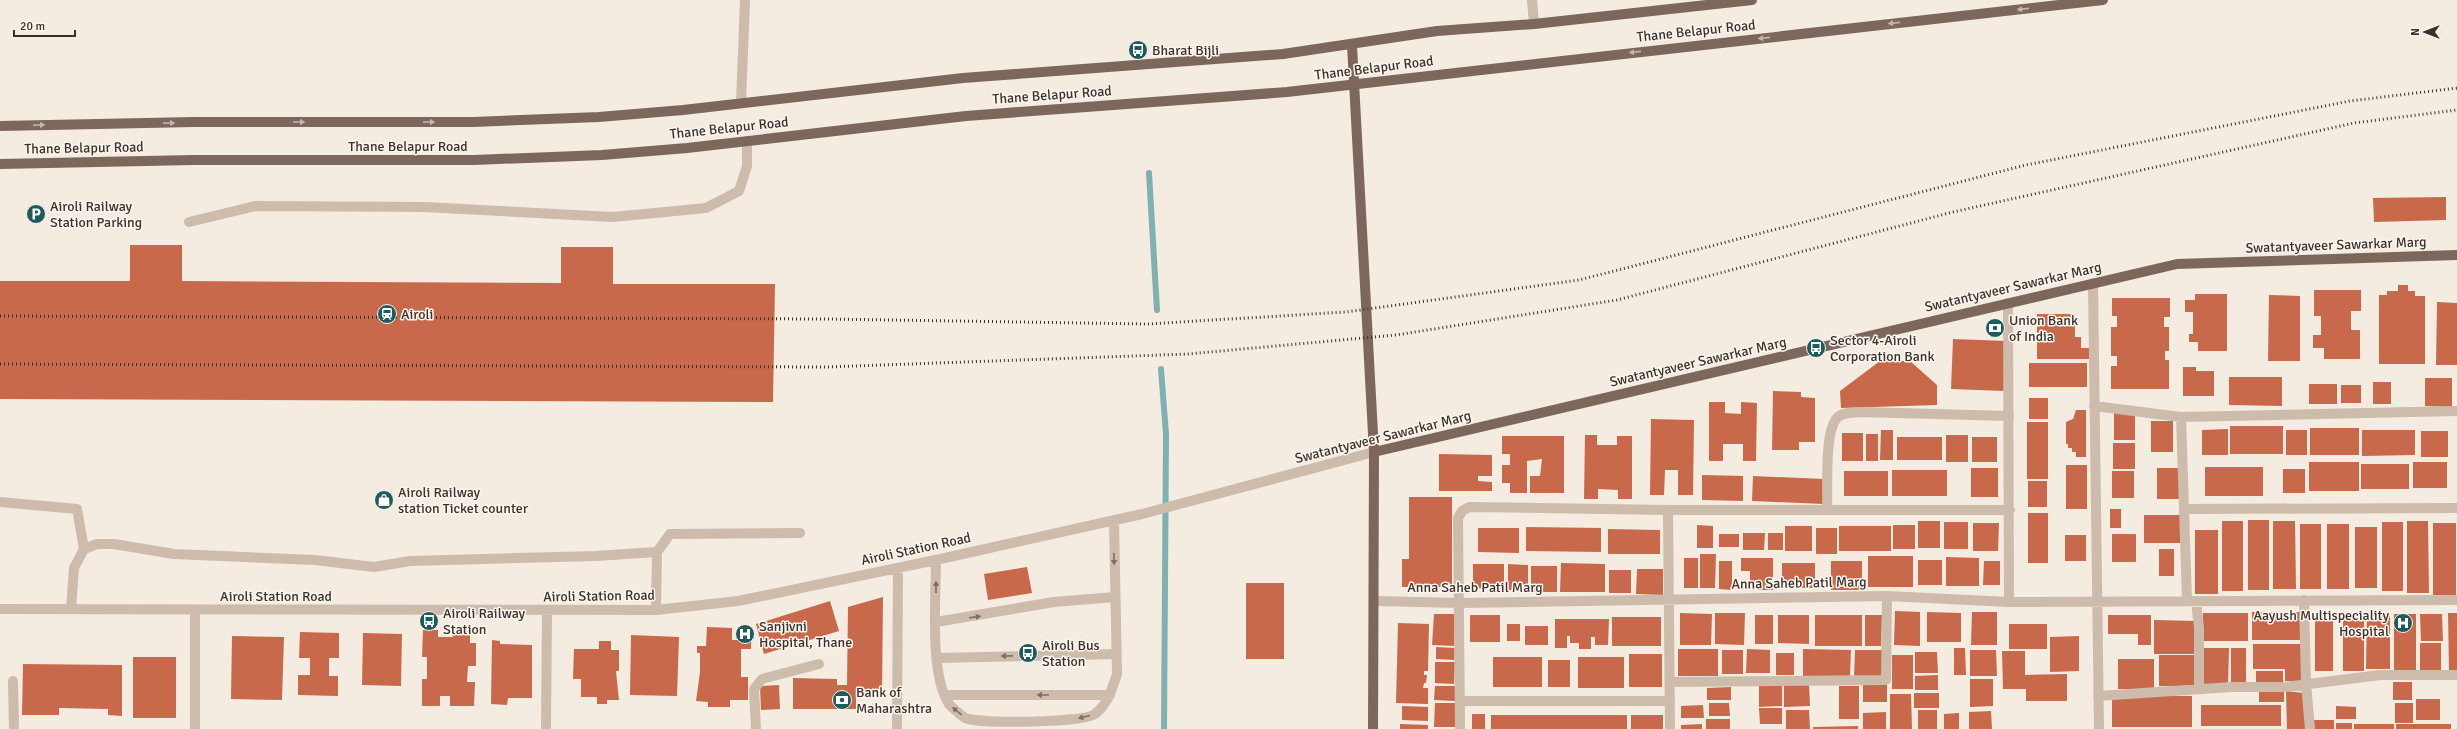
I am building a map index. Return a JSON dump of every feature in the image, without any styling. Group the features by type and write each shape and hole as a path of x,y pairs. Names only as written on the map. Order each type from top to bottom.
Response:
{"main road":[{"name":"Thane Belapur Road","path":"0,126 194,122 473,122 599,117 742,103 963,78 1283,54 1352,45 1437,31 1534,24 1752,0"},
{"name":"Thane Belapur Road","path":"0,164 194,160 474,160 602,155 746,141 966,116 1287,92 2103,0"},
{"path":"1352,45 1374,452 1375,601 1373,729"},
{"name":"Swatantyaveer Sawarkar Marg","path":"1374,452 2177,264 2457,255"}],"street":[{"path":"742,103 745,0"},
{"path":"1532,0 1534,24"},
{"path":"189,222 255,206 425,207 613,217 706,208 739,191 747,166 746,141"},
{"path":"2093,283 2098,729"},
{"path":"2008,303 2010,510 2009,602"},
{"path":"2094,406 2181,417 2457,411"},
{"path":"1827,510 1830,434 1836,418 1842,414 1860,412 2009,416"},
{"path":"2181,417 2184,508 2191,601 2199,628 2198,689"},
{"name":"Swatantyaveer Sawarkar Marg","path":"1142,514 1193,502 1374,452"},
{"path":"0,502 78,509 84,549 74,568 71,609"},
{"path":"1460,729 1458,518 1462,511 1469,507 1668,510 2010,510"},
{"path":"2184,508 2457,508"},
{"path":"1668,510 1667,599 1670,729"},
{"name":"Airoli Station Road","path":"0,609 656,610 738,601 936,560 1142,514"},
{"path":"936,560 937,658 940,685 949,705 966,718 993,722 1073,720 1095,714 1110,695 1117,674 1114,520"},
{"path":"656,610 657,552 670,534 800,533"},
{"path":"84,549 97,544 114,544 174,554 315,560 374,567 410,561 596,556 657,552"},
{"path":"897,729 898,568"},
{"path":"1670,682 1886,680 1887,596"},
{"name":"Anna Saheb Patil Marg","path":"1375,601 1460,603 1887,596 2009,602 2457,600"},
{"path":"936,622 1054,602 1115,597"},
{"path":"2304,600 2306,684 2310,729"},
{"path":"195,610 195,729"},
{"path":"546,729 547,611"},
{"path":"937,658 1116,654"},
{"path":"756,729 754,689 762,679 818,664"},
{"path":"2098,696 2198,689 2306,684 2380,675 2457,675"},
{"path":"13,681 14,729"},
{"path":"945,695 1110,695"},
{"path":"1460,700 1670,701"}],"building":[{"path":"2446,197 2446,220 2374,222 2373,198"},
{"name":"Airoli","path":"130,245 182,245 182,281 561,283 561,247 613,247 613,284 775,284 773,402 0,399 0,281 130,281"},
{"path":"2398,285 2408,285 2408,291 2415,291 2415,296 2425,296 2425,364 2379,364 2379,295 2387,295 2387,291 2398,291"},
{"path":"2314,290 2361,290 2361,311 2351,311 2351,330 2360,330 2360,359 2324,359 2324,348 2313,348 2313,335 2321,335 2321,316 2314,316"},
{"path":"2195,294 2227,294 2227,351 2198,351 2198,342 2189,342 2189,334 2193,334 2193,312 2185,312 2185,300 2195,300"},
{"path":"2269,295 2300,296 2300,361 2268,361"},
{"path":"2112,298 2170,298 2170,317 2164,317 2164,327 2169,327 2169,351 2165,351 2165,360 2169,360 2169,389 2111,389 2111,366 2117,366 2117,356 2111,356 2111,327 2117,327 2117,316 2112,316"},
{"path":"2437,302 2457,303 2457,365 2436,365"},
{"path":"2037,314 2075,314 2075,337 2081,337 2081,348 2090,348 2090,359 2037,359"},
{"path":"1953,339 2006,341 2004,391 1951,389"},
{"path":"1880,361 1910,361 1937,385 1937,405 1841,408 1840,391"},
{"path":"2029,363 2087,363 2087,387 2029,387"},
{"path":"2183,367 2196,367 2196,371 2214,371 2214,396 2183,396"},
{"path":"2229,377 2282,377 2282,406 2229,405"},
{"path":"2425,378 2452,378 2452,407 2425,406"},
{"path":"2373,382 2391,382 2391,404 2373,404"},
{"path":"2309,384 2337,384 2337,404 2309,404"},
{"path":"2341,385 2361,385 2361,403 2341,403"},
{"path":"1773,391 1801,392 1801,397 1815,398 1815,442 1799,442 1799,450 1772,450"},
{"path":"2029,398 2048,398 2048,419 2029,419"},
{"path":"1709,402 1725,402 1725,413 1741,414 1741,402 1757,403 1756,461 1743,461 1743,444 1723,444 1723,461 1709,461"},
{"path":"2076,410 2086,410 2086,457 2076,457 2076,452 2072,452 2072,448 2068,448 2068,444 2066,444 2066,422 2073,419"},
{"path":"2114,412 2135,412 2135,440 2114,440"},
{"path":"1651,419 1694,420 1693,495 1678,495 1678,470 1665,470 1664,495 1650,495"},
{"path":"2151,421 2173,421 2173,452 2151,452"},
{"path":"2027,422 2048,422 2048,479 2027,479"},
{"path":"2230,426 2283,426 2283,454 2230,454"},
{"path":"2310,428 2359,428 2359,455 2310,455"},
{"path":"2228,429 2228,455 2202,455 2202,430"},
{"path":"1881,430 1893,430 1893,460 1880,460"},
{"path":"2286,430 2307,430 2307,455 2286,455"},
{"path":"2362,430 2415,430 2415,455 2362,456"},
{"path":"2421,431 2448,431 2448,457 2421,457"},
{"path":"1842,433 1863,433 1863,461 1842,461"},
{"path":"1866,434 1878,434 1878,461 1866,461"},
{"path":"1585,435 1597,435 1597,445 1617,445 1617,436 1632,436 1632,499 1618,499 1618,490 1598,489 1598,499 1584,499"},
{"path":"1946,435 1968,435 1968,462 1946,462"},
{"path":"1502,436 1564,436 1564,493 1530,493 1530,476 1540,476 1542,459 1527,461 1527,493 1510,493 1510,483 1502,483 1502,465 1510,465 1510,454 1502,454"},
{"path":"1897,437 1942,437 1942,460 1897,460"},
{"path":"1972,437 1997,437 1997,462 1972,462"},
{"path":"2113,443 2135,443 2135,469 2113,469"},
{"path":"1439,454 1492,455 1492,476 1478,476 1478,481 1492,482 1492,491 1439,491"},
{"path":"2309,462 2359,462 2359,491 2309,491"},
{"path":"2413,462 2447,462 2447,488 2413,488"},
{"path":"2361,464 2409,464 2409,489 2361,489"},
{"path":"2066,465 2087,465 2087,509 2066,509"},
{"path":"2205,467 2263,467 2263,496 2205,496"},
{"path":"1971,468 1998,468 1998,497 1971,497"},
{"path":"2157,468 2180,468 2180,499 2157,499"},
{"path":"2283,469 2305,469 2305,493 2283,493"},
{"path":"1892,470 1947,470 1947,496 1892,496"},
{"path":"1844,471 1888,471 1888,496 1844,496"},
{"path":"2112,471 2134,471 2134,498 2112,498"},
{"path":"1702,475 1743,476 1743,501 1702,500"},
{"path":"1753,476 1824,479 1823,504 1752,501"},
{"path":"2028,481 2047,481 2047,507 2028,507"},
{"path":"1409,497 1452,497 1452,587 1402,587 1402,559 1409,559"},
{"path":"2110,509 2121,509 2121,528 2110,528"},
{"path":"2028,513 2048,513 2048,563 2028,563"},
{"path":"2144,515 2180,515 2180,543 2144,543"},
{"path":"2248,520 2269,520 2269,590 2248,590"},
{"path":"1918,521 1940,521 1940,548 1918,548"},
{"path":"2222,521 2243,521 2243,591 2222,591"},
{"path":"2273,521 2295,521 2296,589 2273,589"},
{"path":"2407,521 2428,521 2429,593 2407,593"},
{"path":"1944,522 1968,522 1968,549 1944,549"},
{"path":"2382,522 2403,522 2403,591 2382,591"},
{"path":"1973,523 1999,523 1998,551 1973,551"},
{"path":"2433,523 2456,523 2456,595 2433,595"},
{"path":"2300,524 2321,524 2321,589 2300,589"},
{"path":"2327,524 2349,524 2349,589 2327,589"},
{"path":"1697,525 1713,526 1713,548 1697,548"},
{"path":"1893,525 1915,525 1915,549 1893,549"},
{"path":"1785,526 1812,526 1812,551 1785,551"},
{"path":"1839,526 1891,526 1891,551 1839,551"},
{"path":"1526,527 1601,528 1601,552 1526,551"},
{"path":"2355,527 2377,527 2377,588 2355,588"},
{"path":"1478,528 1519,528 1519,553 1478,552"},
{"path":"1816,528 1837,528 1837,554 1816,554"},
{"path":"1608,529 1660,530 1660,554 1608,554"},
{"path":"2195,530 2218,530 2218,594 2195,594"},
{"path":"1743,533 1765,533 1764,550 1743,550"},
{"path":"1768,533 1783,533 1783,550 1768,550"},
{"path":"1719,534 1739,534 1739,547 1719,547"},
{"path":"2112,534 2136,534 2136,562 2112,562"},
{"path":"2065,535 2086,535 2086,561 2065,561"},
{"path":"2159,549 2174,549 2174,576 2159,576"},
{"path":"1700,554 1716,554 1715,588 1700,588"},
{"path":"1868,556 1913,556 1913,587 1868,587"},
{"path":"1946,557 1979,558 1979,586 1946,586"},
{"path":"1684,558 1698,558 1698,588 1684,588"},
{"path":"1741,558 1773,558 1773,590 1757,590 1757,581 1750,581 1750,571 1741,571"},
{"path":"1918,560 1942,560 1942,585 1918,585"},
{"path":"1719,561 1732,561 1732,590 1719,589"},
{"path":"1831,561 1862,561 1862,590 1831,590"},
{"path":"1984,561 2000,561 2000,585 1983,585"},
{"path":"1561,563 1605,564 1605,592 1560,592"},
{"path":"1782,563 1815,563 1815,588 1782,588"},
{"path":"1473,564 1504,564 1504,589 1473,588"},
{"path":"1508,564 1528,565 1528,590 1508,590"},
{"path":"1531,566 1557,566 1557,592 1531,592"},
{"path":"1027,567 1032,593 988,600 984,574"},
{"path":"1637,569 1663,569 1663,595 1636,594"},
{"path":"1609,570 1631,570 1631,593 1609,593"},
{"path":"1246,583 1284,583 1284,659 1246,659"},
{"path":"883,597 882,697 856,697 856,709 793,709 793,678 837,679 837,685 847,685 848,607"},
{"path":"830,601 839,631 764,654 756,624"},
{"path":"1895,611 1920,612 1920,646 1894,645"},
{"path":"1927,612 1961,613 1961,642 1927,642"},
{"path":"1972,612 1997,612 1997,645 1971,645"},
{"path":"2252,612 2301,612 2301,640 2252,640"},
{"path":"1680,613 1712,614 1711,645 1680,645"},
{"path":"1715,613 1745,613 1744,645 1715,644"},
{"path":"2203,613 2248,613 2248,641 2203,641"},
{"path":"2367,613 2390,613 2390,669 2366,669"},
{"path":"2448,613 2457,613 2457,671 2449,671"},
{"path":"1434,614 1455,614 1454,646 1432,645"},
{"path":"2343,614 2364,614 2364,671 2343,671"},
{"path":"2394,614 2416,614 2416,671 2394,671"},
{"path":"2420,614 2442,614 2443,641 2421,641"},
{"path":"1470,615 1500,615 1500,642 1470,642"},
{"path":"1755,615 1773,615 1773,644 1755,644"},
{"path":"1778,615 1809,615 1809,644 1778,643"},
{"path":"1815,615 1862,615 1862,646 1815,646"},
{"path":"1865,615 1882,615 1881,646 1865,646"},
{"path":"2108,615 2151,615 2151,645 2138,645 2138,634 2108,634"},
{"path":"1612,617 1661,617 1661,646 1612,646"},
{"path":"2315,618 2333,618 2333,671 2315,671"},
{"path":"1555,619 1609,619 1608,645 1595,645 1595,637 1591,637 1591,649 1579,649 1579,643 1570,643 1570,636 1567,636 1567,648 1555,648"},
{"path":"2154,620 2196,621 2196,654 2154,654"},
{"path":"1398,623 1429,624 1428,671 1424,671 1424,675 1427,675 1426,683 1424,683 1423,688 1428,688 1428,704 1396,703"},
{"path":"1507,624 1520,624 1520,641 1507,641"},
{"path":"2009,624 2047,624 2047,649 2009,649"},
{"path":"1525,626 1548,626 1548,645 1525,645"},
{"path":"707,627 732,628 732,640 751,640 751,649 741,649 741,677 748,677 748,700 730,700 730,707 708,707 708,702 696,701 700,672 700,653 697,653 697,646 706,646"},
{"path":"423,630 438,630 438,637 453,637 453,631 470,631 470,643 476,643 476,666 468,666 467,682 475,682 474,706 450,706 450,696 440,696 440,706 422,706 422,679 427,679 427,657 422,657"},
{"path":"300,632 339,633 339,658 329,658 329,676 338,676 338,696 298,695 298,675 310,675 310,658 299,658"},
{"path":"363,633 402,634 401,686 362,685"},
{"path":"631,635 679,637 677,696 630,695"},
{"path":"232,636 284,637 282,700 231,699"},
{"path":"2079,636 2079,671 2050,672 2050,637"},
{"path":"492,640 500,641 500,644 532,645 532,698 508,698 507,705 491,704"},
{"path":"599,641 611,641 611,650 619,650 619,671 616,671 619,700 607,700 607,704 597,704 597,697 581,697 581,679 573,679 574,649 599,649"},
{"path":"2420,643 2441,643 2441,671 2420,671"},
{"path":"2253,644 2303,644 2302,681 2285,681 2285,669 2253,669"},
{"path":"1436,647 1455,648 1454,660 1436,659"},
{"path":"1954,648 1965,648 1966,675 1954,675"},
{"path":"2202,648 2229,648 2228,685 2202,685"},
{"path":"2231,648 2246,648 2246,683 2231,683"},
{"path":"1678,649 1718,649 1718,676 1678,676"},
{"path":"1747,649 1770,650 1770,673 1746,673"},
{"path":"1803,649 1851,650 1850,677 1803,676"},
{"path":"1722,650 1743,650 1743,674 1722,674"},
{"path":"1855,650 1882,650 1882,677 1854,677"},
{"path":"1970,650 1996,650 1997,676 1970,676"},
{"path":"2002,651 2025,651 2025,675 2067,674 2067,701 2026,701 2026,689 2003,689"},
{"path":"1915,652 1937,652 1938,673 1915,673"},
{"path":"1776,653 1794,653 1794,675 1776,675"},
{"path":"1629,654 1662,654 1662,687 1629,687"},
{"path":"1892,655 1913,655 1913,689 1892,689"},
{"path":"2159,655 2194,655 2194,686 2159,686"},
{"path":"133,657 176,657 176,718 133,718"},
{"path":"1493,657 1542,657 1542,687 1493,687"},
{"path":"1578,657 1624,657 1624,688 1578,688"},
{"path":"2118,659 2154,659 2154,689 2118,689"},
{"path":"1548,660 1570,660 1570,687 1548,687"},
{"path":"1435,662 1455,662 1454,684 1435,683"},
{"path":"23,664 122,665 122,716 108,715 108,709 59,708 59,715 22,715"},
{"path":"2256,671 2283,671 2283,684 2256,684"},
{"path":"1938,675 1938,690 1915,690 1915,676"},
{"path":"1970,679 1993,679 1993,706 1970,707"},
{"path":"2393,682 2412,682 2412,700 2393,700"},
{"path":"1887,683 1887,702 1863,702 1863,684"},
{"path":"1784,684 1809,684 1810,706 1784,707"},
{"path":"779,685 780,709 761,710 760,686"},
{"path":"1759,685 1782,685 1782,706 1759,707"},
{"path":"1435,686 1455,686 1455,701 1434,700"},
{"path":"1839,686 1859,686 1859,719 1839,719"},
{"path":"1731,687 1731,700 1707,700 1707,688"},
{"path":"2259,691 2284,691 2284,702 2259,702"},
{"path":"2286,691 2304,693 2308,729 2287,729"},
{"path":"1914,693 1939,693 1939,708 1914,708"},
{"path":"1890,694 1911,694 1912,729 1890,729"},
{"path":"2112,696 2192,696 2192,727 2112,727"},
{"path":"2416,699 2440,699 2440,720 2416,720"},
{"path":"1435,703 1456,703 1455,727 1434,727"},
{"path":"1709,703 1729,703 1730,716 1709,716"},
{"path":"2395,703 2413,703 2413,723 2395,723"},
{"path":"1703,705 1704,718 1681,718 1681,706"},
{"path":"2201,705 2281,705 2281,726 2201,726"},
{"path":"1402,706 1428,707 1428,721 1402,720"},
{"path":"2336,706 2356,707 2356,719 2336,719"},
{"path":"1759,708 1782,708 1782,724 1760,724"},
{"path":"1786,710 1809,710 1810,729 1786,729"},
{"path":"1918,710 1937,710 1937,729 1918,729"},
{"path":"1991,711 1992,729 1969,729 1969,712"},
{"path":"1886,712 1886,729 1863,729 1863,713"},
{"path":"1959,713 1959,729 1944,729 1944,714"},
{"path":"1472,714 1485,714 1485,729 1472,729"},
{"path":"1491,715 1627,715 1627,729 1491,729"},
{"path":"1631,715 1663,715 1663,729 1631,729"},
{"path":"1706,719 1730,719 1730,729 1706,729"},
{"path":"2314,720 2334,720 2334,729 2314,729"},
{"path":"2336,723 2352,723 2352,729 2336,729"},
{"path":"1400,724 1428,725 1428,729 1400,729"},
{"path":"1702,724 1702,729 1681,729 1681,725"},
{"path":"2354,724 2394,724 2394,729 2354,729"},
{"path":"2396,724 2451,724 2451,729 2396,729"},
{"path":"1858,726 1858,729 1813,729 1813,727"}],"waterway":[{"path":"1149,173 1157,310"},
{"path":"1161,369 1166,434 1164,729"}],"railway":[{"path":"0,316 826,319 1147,324 1346,312 1579,280 2026,165 2350,101 2457,88"},
{"path":"0,364 826,367 1188,354 1396,335 1617,300 1953,212 2354,123 2457,110"}],"place":[{"name":"Bharat Bijli","path":"1138,50"},
{"name":"Airoli Railway Station Parking","path":"36,214"},
{"name":"Airoli","path":"387,314"},
{"name":"Union Bank of India","path":"1995,328"},
{"name":"Sector 4-Airoli Corporation Bank","path":"1816,348"},
{"name":"Airoli Railway station Ticket counter","path":"384,500"},
{"name":"Airoli Railway Station","path":"429,621"},
{"name":"Aayush Multispeciality Hospital","path":"2403,623"},
{"name":"Sanjivni Hospital, Thane","path":"745,634"},
{"name":"Airoli Bus Station","path":"1028,653"},
{"name":"Bank of Maharashtra","path":"842,700"}]}
